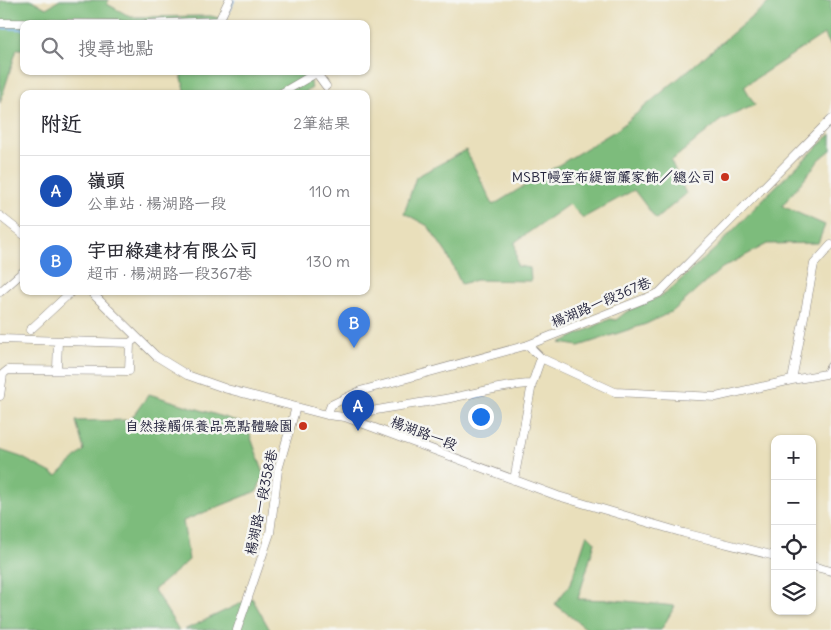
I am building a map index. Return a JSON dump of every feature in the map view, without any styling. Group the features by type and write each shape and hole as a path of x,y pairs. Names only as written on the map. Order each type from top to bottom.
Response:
{"street":[{"path":"219,20 229,0"},
{"path":"0,23 20,23"},
{"path":"286,90 310,75"},
{"path":"317,75 326,86"},
{"name":"楊湖路一段367巷","path":"328,415 331,405 360,391 528,345 659,293 831,119"},
{"path":"0,216 20,232"},
{"path":"792,380 814,264 831,245"},
{"path":"0,292 20,274"},
{"path":"30,330 68,295"},
{"name":"楊湖路一段","path":"94,295 133,340 187,375 227,389 328,415 345,417 558,496 684,533 771,555"},
{"path":"0,339 58,341 133,340 129,372 57,369 8,370 3,374 0,396"},
{"path":"57,369 58,341"},
{"path":"528,345 540,358 615,392 716,397 826,374 831,366"},
{"path":"514,480 532,384 540,358"},
{"path":"345,417 382,407 415,405 508,385 532,384"},
{"name":"楊湖路一段358巷","path":"237,630 270,533 278,470 296,407"},
{"path":"816,567 831,570"}],"green space":[{"path":"32,0 46,8 60,0 109,0 107,4 131,17 211,16 226,20 20,20 20,49 17,49 0,103 0,1"},
{"path":"772,0 831,0 831,46 824,34 744,86 755,105 721,120 671,161 686,194 656,219 634,190 583,218 569,204 515,242 517,266 530,268 531,281 476,280 461,284 447,254 428,226 404,213 416,177 466,150 493,205 618,129"},
{"path":"181,75 307,75 312,88 309,90 185,90"},
{"path":"831,134 831,150 820,159 782,206 825,225 818,243 767,244 722,268 673,311 646,324 579,346 560,343 610,319 616,320 626,312 665,294 715,249 771,191"},
{"path":"149,394 246,424 264,474 257,491 183,521 189,560 154,590 179,630 0,630 0,450 21,457 57,476 84,450 76,421 130,420"},
{"path":"587,534 595,542 578,599 615,600 675,606 661,630 588,630 555,604 571,583"},
{"path":"252,598 270,630 184,630"}],"waterway":[{"path":"225,20 234,0"},
{"path":"0,31 2,28 20,29"}],"place":[{"name":"MSBT幔室布緹窗簾家飾／總公司","path":"725,177"},
{"name":"宇田綠建材有限公司","path":"354,348"},
{"name":"自然接觸保養品亮點體驗園","path":"303,426"},
{"name":"嶺頭","path":"358,431"}]}
